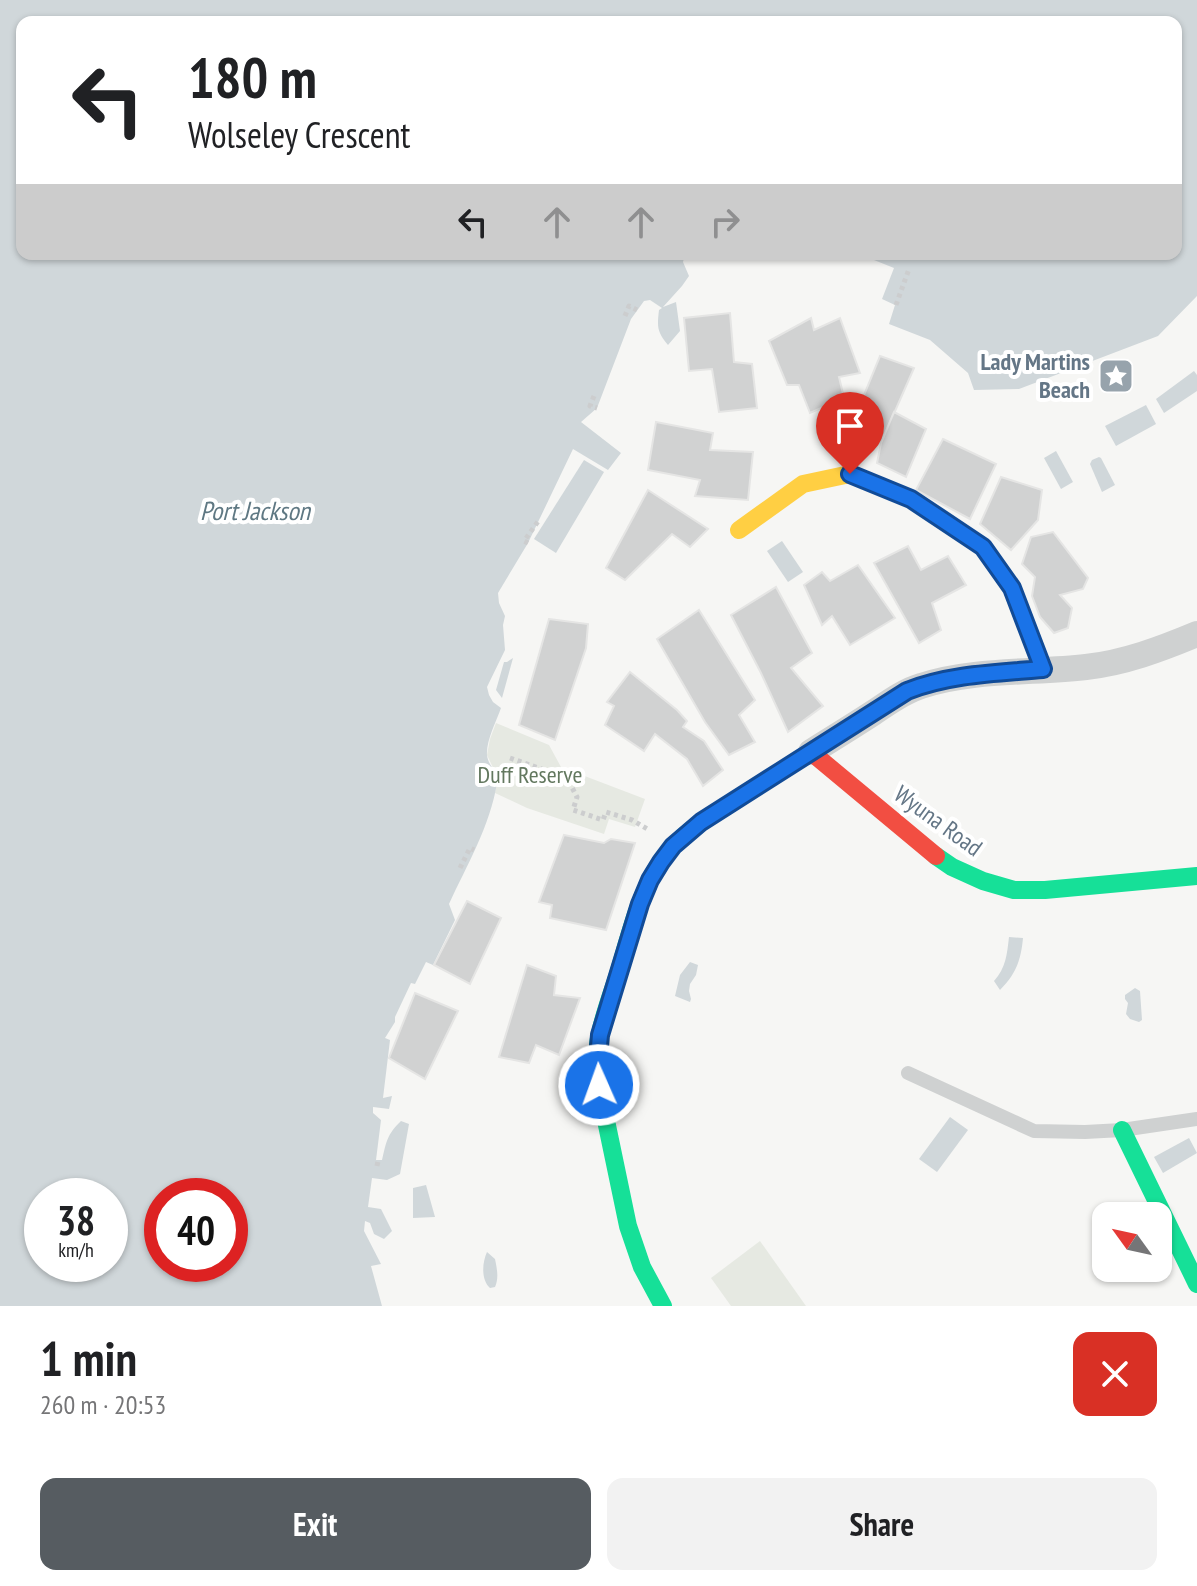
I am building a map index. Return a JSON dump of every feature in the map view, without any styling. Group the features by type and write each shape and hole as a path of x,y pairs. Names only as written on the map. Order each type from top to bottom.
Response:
{"street":[{"path":"739,530 803,484 850,474 911,499 983,547 1012,588 1043,669"},
{"path":"663,1306 641,1270 627,1225 597,1069 597,1052 604,1019 640,904 650,880 673,846 701,822 892,701 921,686 983,675 1109,663 1142,655 1197,634"},
{"name":"Wyuna Road","path":"811,752 927,849 952,867 983,881 1014,890 1045,890 1197,876"},
{"path":"1122,1130 1197,1284"}],"lane":[{"path":"908,1073 1034,1131 1122,1130 1197,1119"}],"path":[{"path":"896,305 909,269"},
{"path":"625,316 629,306 637,310"},
{"path":"594,396 590,406 597,408"},
{"path":"528,543 524,541 539,520"},
{"path":"510,758 567,778 577,797 573,810 603,820 606,812 632,820"},
{"path":"460,868 470,848 474,850"}],"green space":[{"name":"Duff Reserve","path":"496,723 549,745 561,767 645,799 635,827 609,819 604,834 527,808 495,793 498,778 487,755"},
{"path":"760,1241 806,1306 731,1306 711,1278"}],"water":[{"name":"Port Jackson","path":"0,0 1197,0 1197,296 1158,336 1019,389 974,390 968,373 930,340 889,324 895,305 882,299 894,268 874,260 1182,260 1182,16 16,16 16,260 684,260 689,276 663,307 676,302 680,331 668,345 659,329 659,310 662,308 650,300 644,301 631,319 597,408 581,422 621,453 608,470 573,449 528,543 498,593 505,616 505,650 487,687 493,702 501,708 487,750 497,779 494,799 477,845 449,904 455,920 433,965 426,962 415,984 411,983 385,1038 390,1040 383,1098 392,1096 389,1109 373,1107 373,1113 381,1120 376,1160 382,1160 388,1139 396,1126 401,1121 409,1124 400,1174 387,1180 372,1178 368,1207 381,1209 392,1231 384,1239 374,1234 370,1223 365,1221 364,1231 381,1264 371,1266 382,1306 0,1306"},
{"path":"1194,371 1197,391 1164,413 1156,399"},
{"path":"1146,405 1156,424 1116,446 1105,426"},
{"path":"1056,451 1073,482 1061,489 1044,458"},
{"path":"1099,457 1115,485 1102,492 1090,464"},
{"path":"584,460 604,472 556,553 534,539"},
{"path":"782,541 803,572 788,582 767,551"},
{"path":"513,658 502,698 496,690 504,662"},
{"path":"1009,937 1023,938 1022,946 1014,972 1000,990 994,981 1007,955"},
{"path":"690,962 698,965 690,984 690,1002 675,996 680,975"},
{"path":"1135,988 1140,991 1142,1020 1139,1022 1126,1014 1128,1003 1125,995"},
{"path":"950,1117 968,1130 937,1172 919,1159"},
{"path":"1189,1138 1197,1153 1163,1173 1154,1157"},
{"path":"426,1185 435,1217 413,1218 413,1188"},
{"path":"487,1252 495,1259 497,1273 495,1287 490,1288 483,1271"}],"building":[{"path":"730,313 734,362 752,364 757,408 719,412 712,369 689,371 684,318"},
{"path":"811,318 814,330 840,318 860,373 839,377 844,398 810,413 799,385 787,385 769,341"},
{"path":"880,356 914,368 881,443 848,434"},
{"path":"894,412 926,429 906,477 877,463 881,443"},
{"path":"656,422 713,433 710,450 753,452 748,500 695,496 700,480 648,470"},
{"path":"943,439 996,464 970,519 916,490"},
{"path":"1001,477 1042,490 1038,520 1011,550 980,524"},
{"path":"648,490 708,529 690,547 672,534 625,580 606,568"},
{"path":"1053,532 1088,578 1083,589 1060,595 1072,608 1068,628 1054,633 1040,617 1032,596 1035,577 1022,564 1031,537"},
{"path":"908,546 921,570 948,556 966,585 932,603 941,630 919,643 874,563"},
{"path":"858,565 895,618 850,645 832,616 822,625 804,585 822,572 830,581"},
{"path":"776,587 812,653 791,668 823,706 788,732 731,615"},
{"path":"699,610 755,700 739,715 755,742 729,755 705,722 657,639"},
{"path":"549,619 588,624 586,648 555,740 519,725"},
{"path":"630,672 677,710 687,721 683,727 704,741 723,770 703,786 687,759 655,734 644,751 605,725 614,706 607,702"},
{"path":"564,835 604,843 611,839 635,843 606,930 550,918 552,905 539,902"},
{"path":"467,901 501,918 470,984 434,965"},
{"path":"527,965 556,976 554,995 580,998 559,1055 536,1045 529,1063 499,1057"},
{"path":"415,993 458,1011 425,1079 389,1058"}],"traffic: fast":[{"path":"998,568 1012,588 1043,669"},
{"path":"663,1306 642,1267 628,1226 599,1087 598,1045 636,915 654,873 686,834 733,802"},
{"path":"936,856 983,881 1014,890 1197,876"},
{"path":"1122,1130 1197,1284"}],"traffic: slow":[{"path":"739,530 803,484 850,474 911,499 983,547 998,568"}],"traffic: jam":[{"path":"733,802 811,752 936,856"}],"place":[{"name":"Lady Martins Beach","path":"1116,376"}],"route":[{"path":"599,1085 597,1052 604,1019 640,904 650,880 673,846 701,822 907,691 938,681 1043,669 1012,588 983,547 911,499 850,474"}]}
